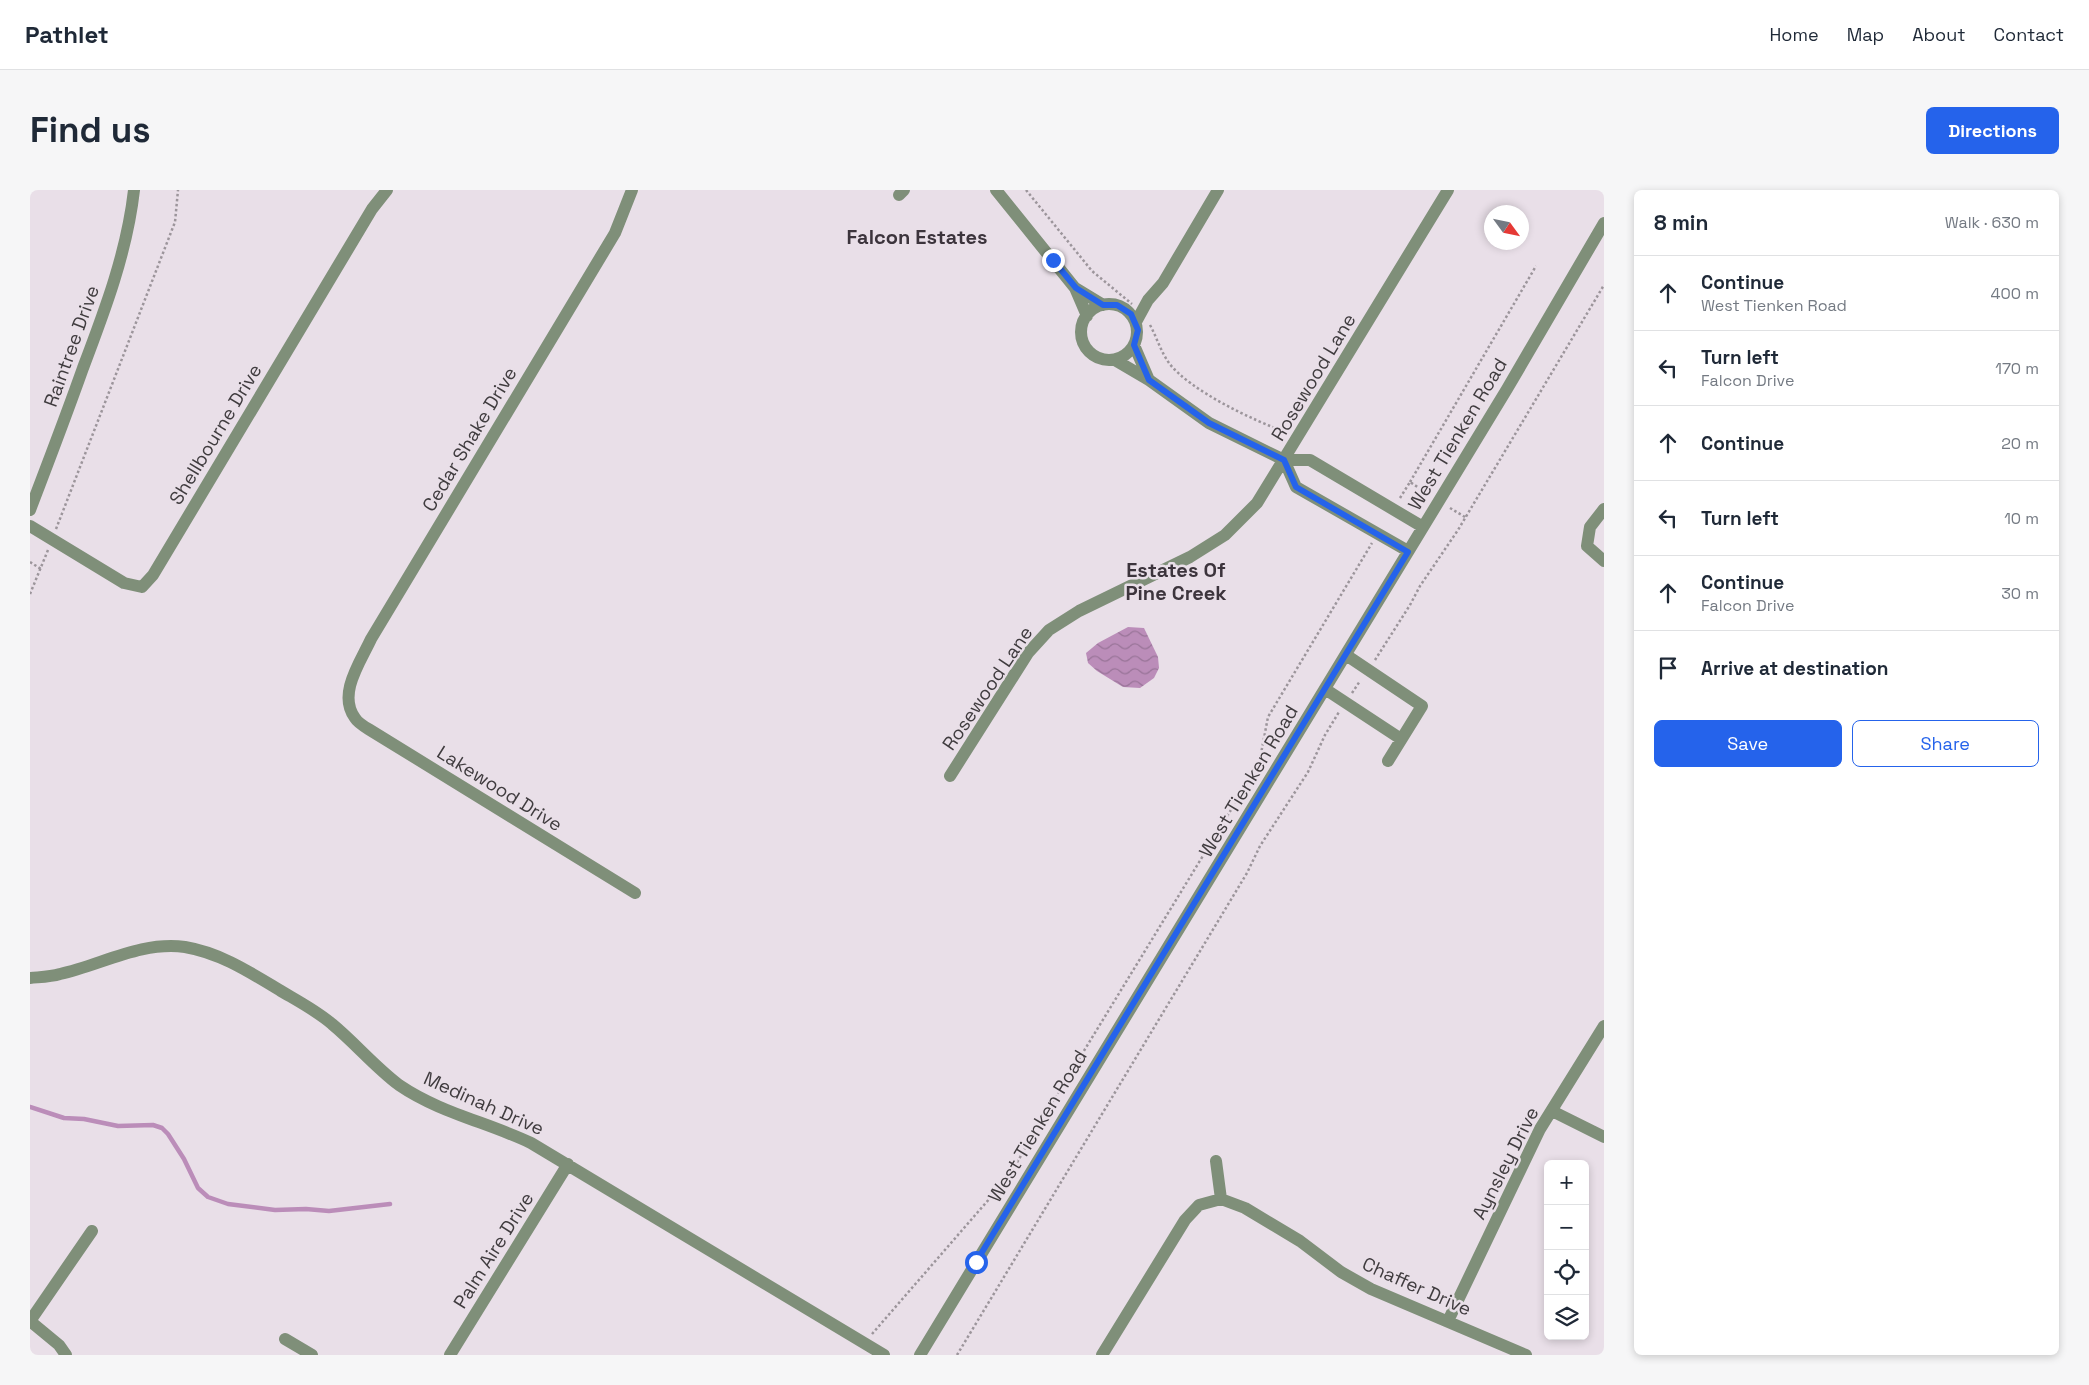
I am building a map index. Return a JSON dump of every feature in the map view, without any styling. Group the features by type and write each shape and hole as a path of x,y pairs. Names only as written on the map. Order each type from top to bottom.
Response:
{"street":[{"name":"Raintree Drive","path":"30,510 108,303 121,262 134,190"},
{"name":"Shellbourne Drive","path":"30,526 124,582 142,587 153,574 372,209 387,190"},
{"name":"Cedar Shake Drive","path":"351,709 347,702 350,685 371,639 615,233 632,190"},
{"path":"996,190 1076,288 1087,316"},
{"path":"1148,300 1097,307 1087,316 1082,324 1084,344 1089,352 1106,360 1116,360 1123,357 1134,345 1148,300 1162,283 1218,190"},
{"name":"Rosewood Lane","path":"950,776 1028,654 1050,630 1079,611 1190,557 1225,535 1257,503 1448,190"},
{"name":"West Tienken Road","path":"920,1355 1507,389 1604,223"},
{"path":"1076,288 1103,305"},
{"path":"1125,303 1142,322"},
{"path":"1134,345 1149,380"},
{"path":"1116,360 1149,380 1209,423 1284,460 1310,460 1396,504 1423,527"},
{"path":"1284,460 1296,487 1408,552"},
{"path":"1604,509 1590,527 1587,546 1604,561"},
{"path":"1346,655 1422,706 1388,762"},
{"path":"1325,689 1401,739"},
{"name":"Lakewood Drive","path":"351,709 355,718 370,730 634,894"},
{"name":"Medinah Drive","path":"30,978 60,974 131,952 155,948 184,947 210,953 233,962 309,1007 332,1023 399,1085 456,1115 512,1134 568,1164 884,1355"},
{"name":"Aynsley Drive","path":"1448,1321 1540,1129 1604,1026"},
{"path":"1552,1111 1604,1137"},
{"path":"1102,1355 1185,1220 1199,1205 1221,1199 1216,1161"},
{"name":"Palm Aire Drive","path":"450,1355 568,1164"},
{"name":"Chaffer Drive","path":"1221,1199 1245,1208 1278,1227 1341,1272 1371,1290 1526,1355"},
{"path":"66,1355 59,1345 30,1321 92,1231"},
{"path":"285,1339 312,1355"}],"path":[{"path":"30,594 175,222 178,190"},
{"path":"1026,190 1092,271 1125,303"},
{"path":"1396,504 1536,266"},
{"path":"957,1355 1043,1216 1058,1185 1096,1127 1247,873 1260,846 1308,772 1324,735 1368,670 1465,517 1604,285"},
{"path":"1142,322 1176,372 1191,383 1253,419 1297,438"},
{"path":"1410,482 1465,517"},
{"path":"1394,495 1396,504"},
{"path":"864,1343 1010,1175 1259,764 1268,717 1378,534"},
{"path":"30,562 41,569"}],"water":[{"path":"1128,627 1144,628 1158,657 1159,668 1154,678 1140,688 1123,687 1097,671 1088,663 1086,653 1098,643"}],"waterway":[{"path":"30,1107 64,1118 84,1119 118,1126 153,1125 162,1128 184,1159 198,1188 208,1197 228,1204 275,1210 306,1209 329,1211 390,1204"}],"district":[{"name":"Falcon Estates","path":"917,237"},
{"name":"Estates Of Pine Creek","path":"1176,582"}],"route":[{"path":"976,1262 1408,552 1296,487 1284,460 1209,423 1168,396 1149,380 1134,345 1138,330 1131,314 1117,305 1103,305 1076,288 1053,260"}]}
